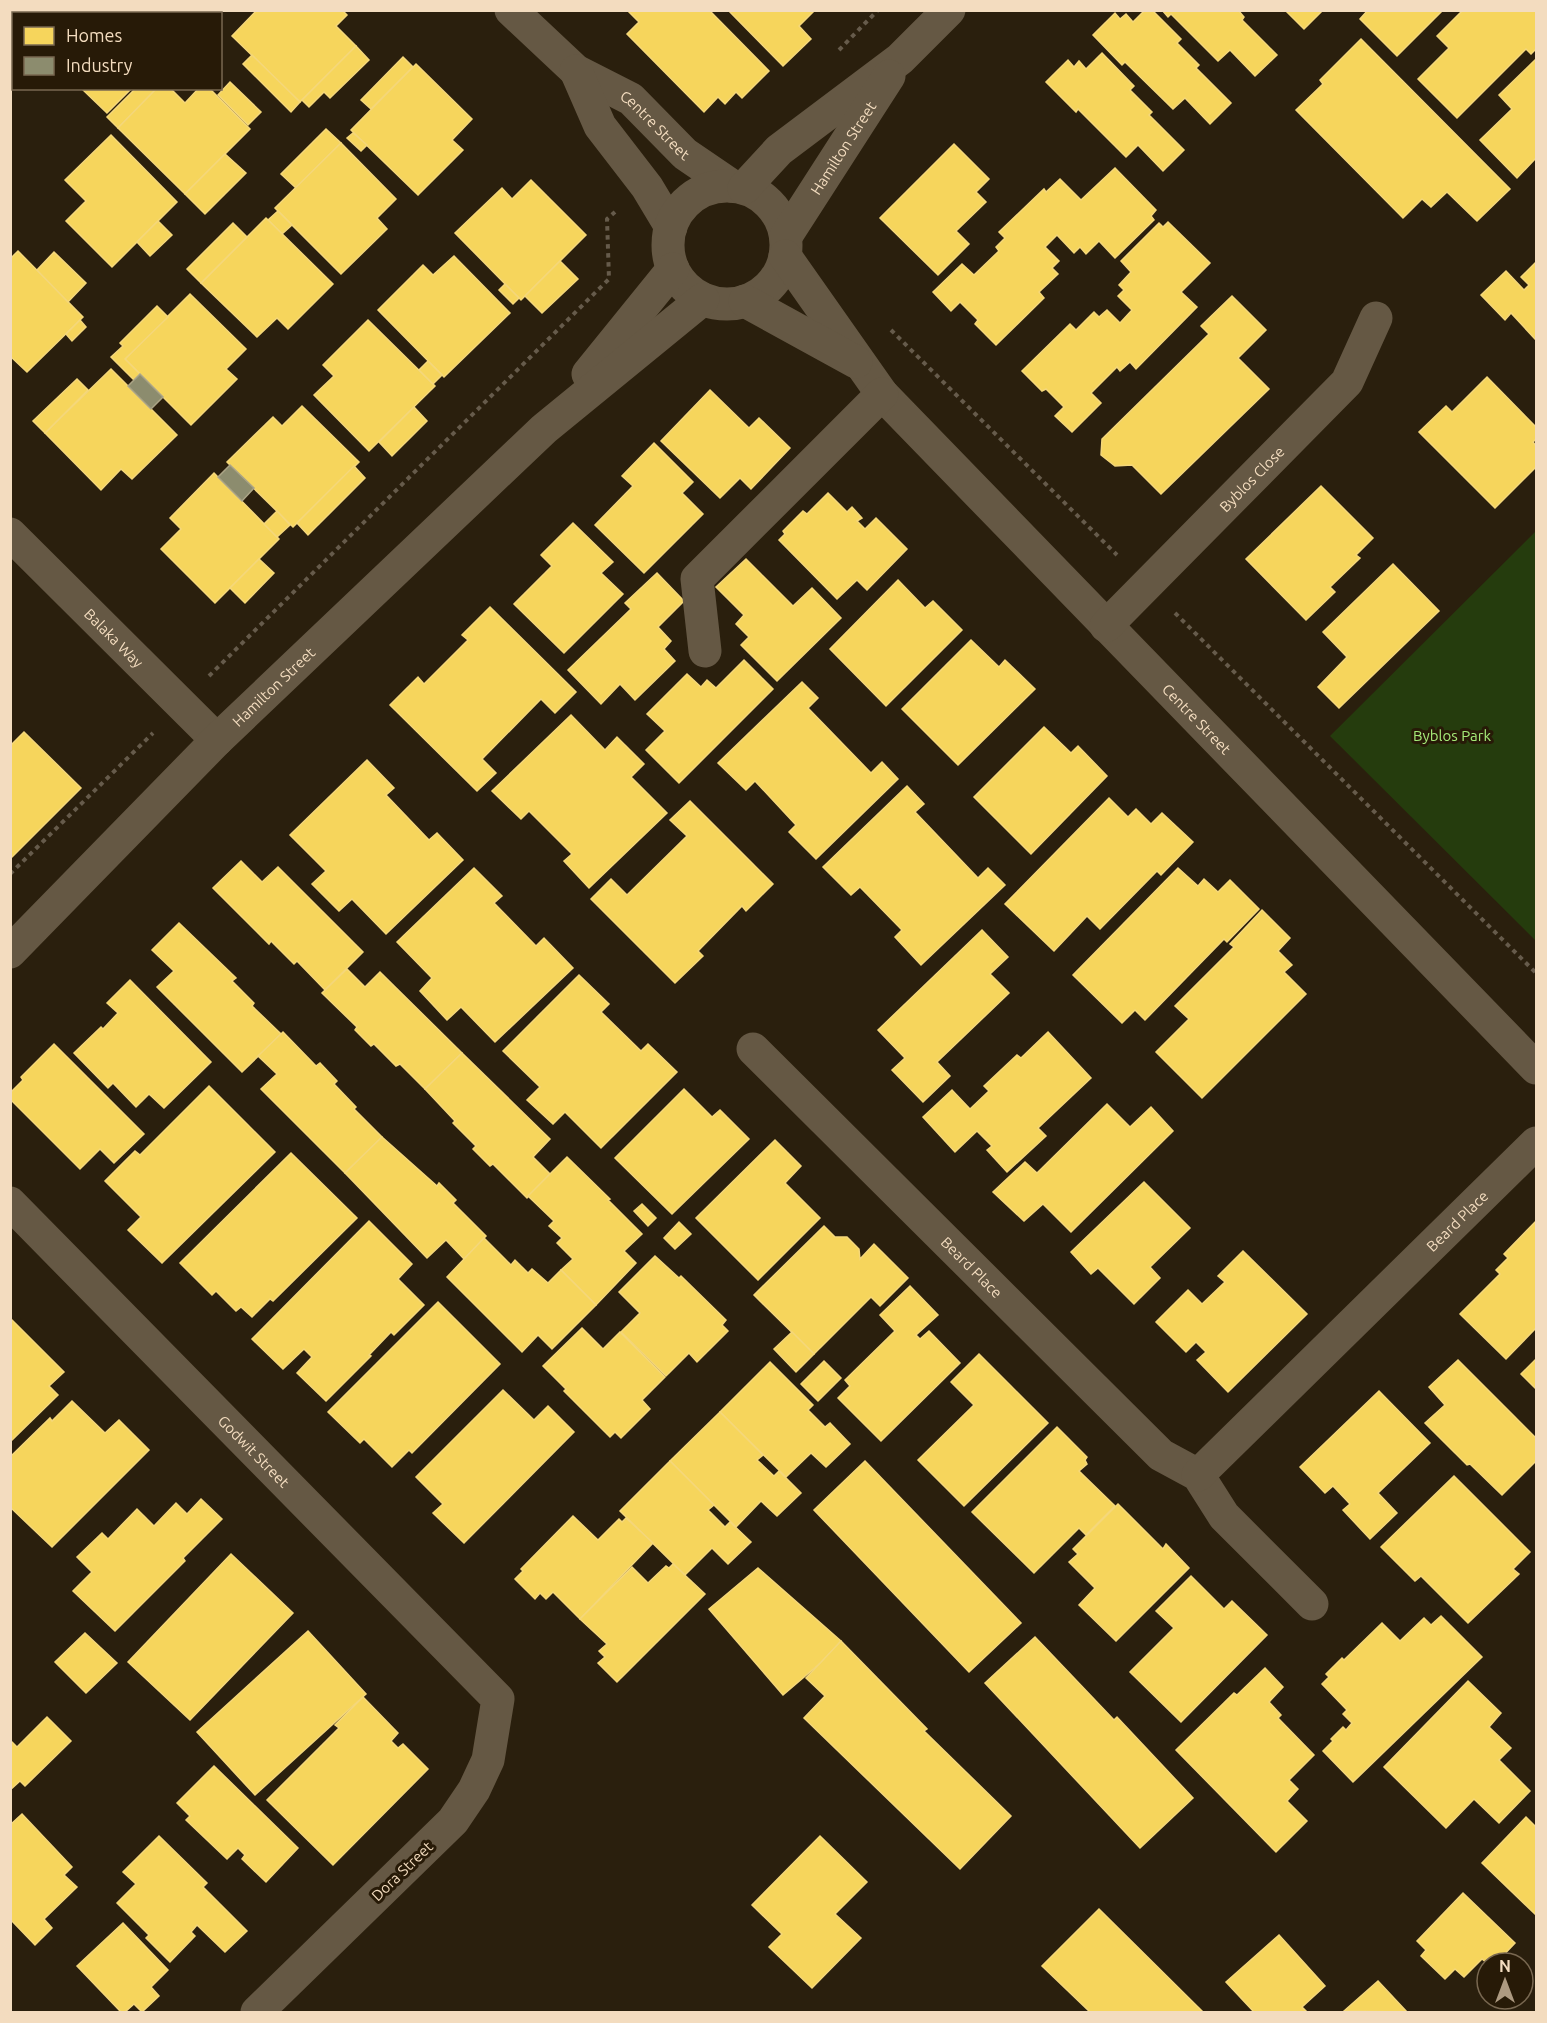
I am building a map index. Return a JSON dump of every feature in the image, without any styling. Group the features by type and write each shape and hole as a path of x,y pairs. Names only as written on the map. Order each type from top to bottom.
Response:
{"street":[{"name":"Centre Street","path":"511,10 576,70 631,99 685,154 738,187"},
{"name":"Hamilton Street","path":"738,187 779,150 900,59 949,10"},
{"name":"Hamilton Street","path":"786,246 900,59"},
{"name":"Centre Street","path":"576,70 600,126 647,187 671,227"},
{"path":"738,187 759,195 772,206 781,219 786,246 780,272 759,294 745,301 724,303 703,299 681,281 674,269 668,241 671,227 679,210 694,196 712,188 738,187"},
{"name":"Centre Street","path":"786,246 882,394 1536,1068"},
{"name":"Hamilton Street","path":"544,429 674,269"},
{"name":"Hamilton Street","path":"10,952 217,740 544,429 703,299"},
{"name":"Centre Street","path":"745,301 863,366"},
{"name":"Byblos Close","path":"1106,626 1347,382 1376,318"},
{"path":"705,651 697,579 882,394"},
{"name":"Balaka Way","path":"10,534 217,740"},
{"name":"Beard Place","path":"753,1049 1161,1455 1198,1475 1224,1516 1312,1604"},
{"name":"Beard Place","path":"1198,1475 1536,1143"},
{"name":"Godwit Street","path":"10,1203 498,1700"},
{"name":"Dora Street","path":"256,2013 453,1821 474,1790 488,1760 498,1700"}],"path":[{"path":"838,51 878,10"},
{"path":"10,874 609,279 607,219 647,187"},
{"path":"887,326 1536,973"}],"green space":[{"name":"Byblos Park","path":"1536,531 1536,941 1330,736"}],"building: Homes":[{"path":"22,10 151,10 150,12 20,12"},
{"path":"257,10 342,10 347,15 336,26 356,46 300,102 232,36"},
{"path":"627,10 709,10 769,71 742,98 736,92 725,104 718,97 704,112 627,34 639,22"},
{"path":"728,10 815,10 799,26 811,39 783,66"},
{"path":"1145,10 1152,10 1181,39 1177,43 1199,65 1196,68 1231,103 1210,124 1185,98 1173,109 1125,62 1122,65 1093,35 1115,13 1120,19 1126,14 1133,22"},
{"path":"1162,10 1238,10 1244,17 1242,20 1277,55 1255,76 1230,50 1218,61 1171,14 1168,17"},
{"path":"1285,10 1323,10 1304,29"},
{"path":"1368,10 1443,10 1397,56 1360,19"},
{"path":"1463,10 1536,10 1536,49 1531,54 1526,49 1457,118 1418,79 1449,48 1437,36"},
{"path":"1361,39 1510,189 1477,221 1447,192 1431,207 1422,199 1403,218 1296,110 1323,84 1320,80"},
{"path":"356,46 369,60 330,98 324,92 309,107 302,100"},
{"path":"1102,53 1134,86 1130,90 1152,112 1149,115 1184,150 1163,171 1138,145 1126,157 1078,109 1076,112 1046,82 1068,60 1074,67 1079,61 1086,69"},
{"path":"252,55 300,102 291,112 243,64"},
{"path":"403,57 413,67 371,109 361,100"},
{"path":"1536,59 1536,158 1517,178 1480,140 1512,109 1499,95"},
{"path":"416,64 472,119 452,140 463,150 418,195 351,130"},
{"path":"230,82 261,112 248,125 218,95"},
{"path":"83,90 130,90 107,113"},
{"path":"134,90 155,90 118,128 107,117"},
{"path":"155,90 172,90 185,103 197,90 211,90 250,129 185,194 118,128"},
{"path":"326,129 341,143 296,188 281,174"},
{"path":"353,133 367,145 361,151 347,138"},
{"path":"111,135 177,202 112,267 66,221 86,201 65,180"},
{"path":"341,143 396,199 377,218 387,229 341,274 275,208"},
{"path":"954,144 989,179 976,192 986,202 956,231 969,244 938,275 880,218"},
{"path":"225,154 246,173 205,214 185,194"},
{"path":"1115,168 1156,210 1151,216 1154,220 1115,258 1099,241 1086,254 1080,247 1074,253 1057,235 1045,247 1059,261 1052,268 1058,274 1039,292 1044,298 996,345 975,324 978,320 960,302 951,311 933,292 962,264 974,275 999,251 996,247 1005,238 999,232 1044,189 1046,192 1060,179 1081,200"},
{"path":"531,180 586,235 521,300 455,233 502,188 512,199"},
{"path":"278,211 292,225 282,234 268,220"},
{"path":"266,218 333,284 288,329 277,318 257,337 201,283"},
{"path":"158,221 172,235 150,256 137,242"},
{"path":"1168,222 1210,263 1181,292 1197,307 1136,369 1130,362 1120,371 1117,367 1091,393 1101,403 1072,432 1055,416 1064,407 1046,389 1042,391 1022,371 1070,324 1076,330 1094,312 1099,317 1107,310 1120,323 1132,310 1118,296 1124,290 1119,285 1131,272 1121,261 1159,223 1163,227"},
{"path":"233,223 247,237 201,283 187,269"},
{"path":"18,251 83,317 27,372 10,356 10,259"},
{"path":"54,252 86,283 68,302 37,270"},
{"path":"454,256 510,313 444,377 378,310 423,265 433,275"},
{"path":"560,261 578,279 542,313 525,296"},
{"path":"1536,262 1536,340 1511,313 1505,320 1481,295 1506,271 1524,290 1529,285 1521,277"},
{"path":"505,284 519,298 513,304 499,290"},
{"path":"190,294 246,349 226,369 237,379 191,425 125,359"},
{"path":"1232,296 1266,330 1238,358 1269,389 1161,494 1132,465 1115,466 1101,455 1102,439 1209,334 1201,326"},
{"path":"157,306 168,317 125,359 140,374 134,380 111,357 123,346 120,343"},
{"path":"80,320 86,327 72,341 66,334"},
{"path":"368,320 435,386 369,451 314,395 334,376 323,365"},
{"path":"428,361 442,375 433,384 419,370"},
{"path":"111,369 177,435 132,479 121,469 101,490 45,433"},
{"path":"1487,377 1536,427 1536,439 1533,442 1536,446 1536,467 1495,508 1419,432 1446,406 1452,412"},
{"path":"77,379 88,390 45,433 33,421"},
{"path":"710,390 749,428 759,418 790,448 751,489 740,478 720,498 661,441"},
{"path":"302,406 359,462 293,527 227,462 273,417 282,426"},
{"path":"414,407 427,421 392,456 379,442"},
{"path":"654,443 693,482 682,493 703,514 644,573 595,525 633,486 622,476"},
{"path":"354,466 365,478 308,535 297,523"},
{"path":"214,473 279,539 215,603 161,549 181,529 170,518"},
{"path":"1321,486 1373,538 1356,555 1360,558 1330,587 1335,592 1306,620 1246,559"},
{"path":"828,493 847,512 852,507 862,518 857,521 865,529 876,518 907,549 867,590 857,580 837,599 779,540 785,534 783,531 803,511 807,514"},
{"path":"277,511 290,525 277,537 264,524"},
{"path":"573,523 613,562 601,573 623,594 564,653 514,604 552,566 541,555"},
{"path":"259,559 274,573 245,603 230,588"},
{"path":"746,559 793,606 812,588 841,618 777,681 741,645 749,637 736,624 744,615 716,587"},
{"path":"1393,564 1439,611 1339,708 1318,687 1347,657 1323,632"},
{"path":"657,573 684,601 658,627 671,641 664,649 675,661 635,700 620,684 601,704 568,670 631,609 625,603"},
{"path":"898,580 925,608 933,601 962,630 886,706 830,649"},
{"path":"490,607 576,692 555,713 541,699 482,759 496,773 477,791 390,705 418,677 424,684 468,640 462,635"},
{"path":"971,640 999,667 1005,660 1035,689 958,765 902,709"},
{"path":"744,660 773,689 679,783 646,750 665,731 647,714 687,674 701,687 707,680 716,688"},
{"path":"802,682 818,698 808,708 871,773 882,762 898,779 816,859 789,832 796,825 755,781 746,790 718,763"},
{"path":"571,715 605,750 617,737 644,764 631,777 667,813 589,888 564,861 572,854 529,811 521,819 492,791"},
{"path":"1044,727 1071,753 1078,746 1107,776 1031,854 974,797"},
{"path":"24,732 81,788 10,859 10,746"},
{"path":"367,760 394,788 386,795 429,840 437,833 463,860 386,934 352,899 339,911 312,884 326,871 290,835"},
{"path":"907,786 924,804 915,812 978,878 988,868 1005,885 921,965 895,937 902,930 860,887 851,895 823,867"},
{"path":"1109,798 1128,817 1136,809 1151,824 1162,813 1193,842 1161,875 1157,871 1100,929 1087,916 1054,951 1005,904"},
{"path":"690,801 773,884 746,911 742,906 698,951 703,956 675,983 591,899 611,879 627,895 687,836 670,820"},
{"path":"241,861 262,882 278,867 363,952 325,990 297,961 294,964 271,941 269,944 213,888"},
{"path":"474,868 502,896 494,903 536,946 544,938 573,968 495,1042 461,1007 447,1020 420,991 432,978 397,942"},
{"path":"1178,868 1198,886 1204,879 1218,892 1230,880 1259,909 1227,942 1224,939 1145,1020 1135,1010 1122,1023 1073,975"},
{"path":"1262,910 1290,938 1278,951 1292,965 1284,972 1306,994 1202,1098 1156,1052 1189,1019 1175,1006 1234,947 1230,944"},
{"path":"179,923 236,978 232,981 254,1003 252,1006 281,1034 242,1072 157,987 174,971 152,950"},
{"path":"982,930 1008,957 990,974 1009,993 937,1062 950,1076 923,1102 892,1070 905,1058 878,1030"},
{"path":"347,969 365,987 380,972 462,1053 425,1089 400,1064 396,1066 374,1044 371,1046 355,1030 357,1027 322,993"},
{"path":"579,975 609,1004 601,1012 641,1051 648,1044 677,1072 601,1148 565,1112 553,1124 527,1100 540,1087 503,1051"},
{"path":"130,980 211,1062 164,1108 149,1094 136,1107 113,1083 108,1088 74,1053 118,1013 107,1003"},
{"path":"283,1032 316,1066 320,1063 337,1081 334,1084 356,1107 354,1109 382,1137 345,1173 261,1089 277,1074 258,1056"},
{"path":"1048,1032 1091,1078 1038,1128 1046,1136 1007,1172 987,1150 992,1146 977,1131 955,1152 923,1117 952,1090 970,1109 989,1091 984,1086 1017,1055 1021,1058"},
{"path":"54,1044 144,1134 114,1163 100,1149 80,1169 10,1099 10,1093 23,1080 21,1077"},
{"path":"462,1053 550,1139 533,1157 550,1174 527,1198 493,1164 490,1166 473,1149 476,1146 453,1123 455,1121 425,1089"},
{"path":"209,1086 275,1152 162,1263 128,1230 141,1217 105,1181 135,1151 140,1155"},
{"path":"684,1089 712,1117 720,1110 749,1139 672,1214 615,1158"},
{"path":"1107,1104 1130,1127 1151,1107 1173,1131 1071,1232 1043,1204 1024,1221 993,1192 1025,1162 1037,1173"},
{"path":"382,1137 437,1186 439,1183 456,1200 453,1203 486,1236 464,1259 446,1240 427,1258 345,1173"},
{"path":"775,1140 801,1166 785,1183 820,1218 758,1280 696,1218"},
{"path":"291,1153 357,1218 273,1301 270,1299 252,1317 241,1307 236,1311 216,1291 212,1295 180,1263"},
{"path":"567,1157 642,1234 624,1251 636,1263 596,1305 561,1270 573,1259 557,1243 562,1238 549,1226 554,1221 528,1196"},
{"path":"1144,1182 1190,1228 1150,1267 1160,1278 1134,1304 1098,1268 1091,1274 1071,1252"},
{"path":"642,1204 656,1218 648,1226 634,1211"},
{"path":"369,1221 412,1264 398,1279 424,1305 394,1335 391,1332 369,1355 371,1356 326,1401 297,1373 312,1357 304,1349 283,1369 252,1339"},
{"path":"1536,1221 1536,1328 1506,1359 1460,1314 1500,1274 1496,1270 1508,1258 1504,1254"},
{"path":"679,1222 691,1234 675,1249 664,1238"},
{"path":"824,1226 835,1237 847,1237 859,1249 860,1259 874,1244 908,1278 880,1306 871,1297 814,1354 754,1295"},
{"path":"484,1238 511,1265 515,1260 528,1273 532,1269 548,1283 561,1270 596,1305 552,1349 538,1335 522,1352 447,1277"},
{"path":"1243,1251 1307,1314 1228,1392 1197,1360 1206,1352 1196,1342 1186,1352 1156,1322 1188,1290 1202,1304 1225,1282 1218,1276"},
{"path":"655,1256 679,1278 681,1276 726,1320 722,1325 728,1331 697,1362 689,1353 666,1376 621,1332 640,1313 619,1292"},
{"path":"910,1286 938,1315 916,1335 920,1339 929,1331 960,1363 881,1441 838,1398 850,1386 845,1380 895,1331 880,1315"},
{"path":"438,1302 500,1364 412,1453 409,1450 392,1467 364,1439 360,1443 328,1412"},
{"path":"10,1318 64,1372 49,1386 58,1395 10,1442"},
{"path":"582,1328 603,1349 620,1332 665,1377 642,1400 650,1409 621,1438 615,1432 610,1437 564,1391 566,1389 543,1366"},
{"path":"792,1332 814,1354 796,1372 774,1349"},
{"path":"979,1354 1048,1423 964,1506 918,1460 974,1405 951,1382"},
{"path":"1536,1359 1536,1389 1521,1374"},
{"path":"1458,1360 1536,1438 1536,1461 1502,1495 1470,1464 1467,1465 1425,1423 1445,1405 1429,1387"},
{"path":"824,1361 841,1378 818,1401 801,1384"},
{"path":"770,1362 813,1405 808,1410 825,1427 830,1423 850,1444 826,1467 811,1453 786,1477 720,1412"},
{"path":"503,1390 534,1420 548,1406 574,1432 464,1543 433,1513 443,1504 416,1477"},
{"path":"1379,1391 1430,1443 1378,1493 1397,1513 1370,1539 1343,1510 1350,1504 1333,1486 1325,1493 1300,1467"},
{"path":"72,1401 105,1433 119,1420 149,1450 52,1547 10,1507 10,1457 50,1418 52,1421"},
{"path":"720,1412 763,1455 757,1460 774,1476 779,1471 801,1493 777,1516 761,1501 736,1527 670,1461"},
{"path":"1057,1427 1087,1457 1085,1460 1087,1464 1079,1471 1115,1506 1086,1535 1079,1528 1034,1573 972,1512"},
{"path":"670,1461 714,1505 708,1510 725,1527 730,1522 751,1542 728,1564 712,1548 685,1575 620,1511"},
{"path":"865,1461 1021,1623 969,1672 814,1510"},
{"path":"1454,1476 1530,1552 1513,1569 1519,1574 1468,1623 1421,1576 1415,1581 1381,1547"},
{"path":"201,1499 222,1519 183,1558 185,1561 115,1631 73,1591 92,1572 77,1557 102,1533 108,1539 137,1509 154,1526 176,1503 187,1514"},
{"path":"1118,1504 1163,1549 1166,1544 1189,1568 1116,1641 1079,1605 1095,1588 1069,1562 1078,1554 1073,1549"},
{"path":"573,1516 598,1540 619,1519 622,1522 626,1518 653,1543 580,1619 553,1592 546,1599 540,1593 535,1599 515,1579 523,1571 521,1569"},
{"path":"231,1554 293,1613 190,1720 128,1662"},
{"path":"673,1564 705,1594 617,1682 598,1663 605,1657 599,1651 607,1644 580,1619 632,1567 648,1583 666,1566 669,1568"},
{"path":"758,1568 841,1641 824,1660 783,1695 709,1609"},
{"path":"1191,1576 1224,1609 1232,1601 1267,1635 1181,1722 1130,1672 1174,1628 1156,1611"},
{"path":"1441,1616 1482,1657 1353,1782 1323,1751 1343,1727 1346,1730 1352,1723 1343,1714 1347,1710 1322,1684 1329,1677 1326,1674 1382,1623 1400,1641 1424,1618 1431,1625"},
{"path":"308,1631 366,1694 255,1795 197,1732"},
{"path":"85,1633 117,1663 86,1693 55,1662"},
{"path":"1035,1637 1114,1720 1117,1717 1193,1798 1140,1848 985,1683"},
{"path":"841,1641 927,1729 924,1731 1011,1816 960,1869 804,1718 825,1696 806,1678"},
{"path":"1265,1668 1283,1687 1269,1702 1281,1715 1278,1718 1314,1755 1289,1780 1298,1789 1287,1801 1307,1821 1276,1852 1176,1750 1234,1693 1237,1695"},
{"path":"1468,1681 1501,1713 1489,1727 1511,1748 1499,1760 1530,1791 1499,1823 1474,1799 1446,1828 1384,1767"},
{"path":"363,1697 398,1733 391,1741 398,1748 403,1744 428,1769 333,1865 267,1800 339,1728 335,1725"},
{"path":"47,1717 71,1741 25,1786 20,1781 10,1790 10,1740 17,1747"},
{"path":"214,1766 298,1848 266,1882 242,1859 245,1855 238,1848 227,1859 186,1820 190,1816 177,1803"},
{"path":"22,1814 72,1867 64,1875 77,1887 44,1919 52,1928 35,1945 10,1919 10,1825"},
{"path":"1526,1817 1536,1827 1536,1915 1482,1863"},
{"path":"159,1836 207,1883 203,1887 247,1931 225,1952 197,1925 191,1932 195,1936 170,1962 146,1938 149,1935 117,1903 136,1884 123,1872"},
{"path":"820,1836 867,1882 835,1914 861,1938 812,1988 769,1947 782,1934 752,1905"},
{"path":"1463,1893 1515,1943 1507,1951 1475,1951 1475,1966 1464,1977 1455,1969 1445,1979 1421,1956 1426,1950 1417,1941"},
{"path":"1099,1909 1203,2012 1090,2012 1042,1966"},
{"path":"123,1923 168,1970 151,1987 159,1996 142,2012 134,2004 125,2012 121,2012 77,1966"},
{"path":"1279,1935 1325,1986 1302,2007 1307,2012 1254,2012 1226,1982"},
{"path":"1378,1981 1407,2012 1344,2011"}],"building: Industry":[{"path":"140,374 163,397 151,409 128,386"},
{"path":"230,465 254,488 242,501 218,477"}]}
